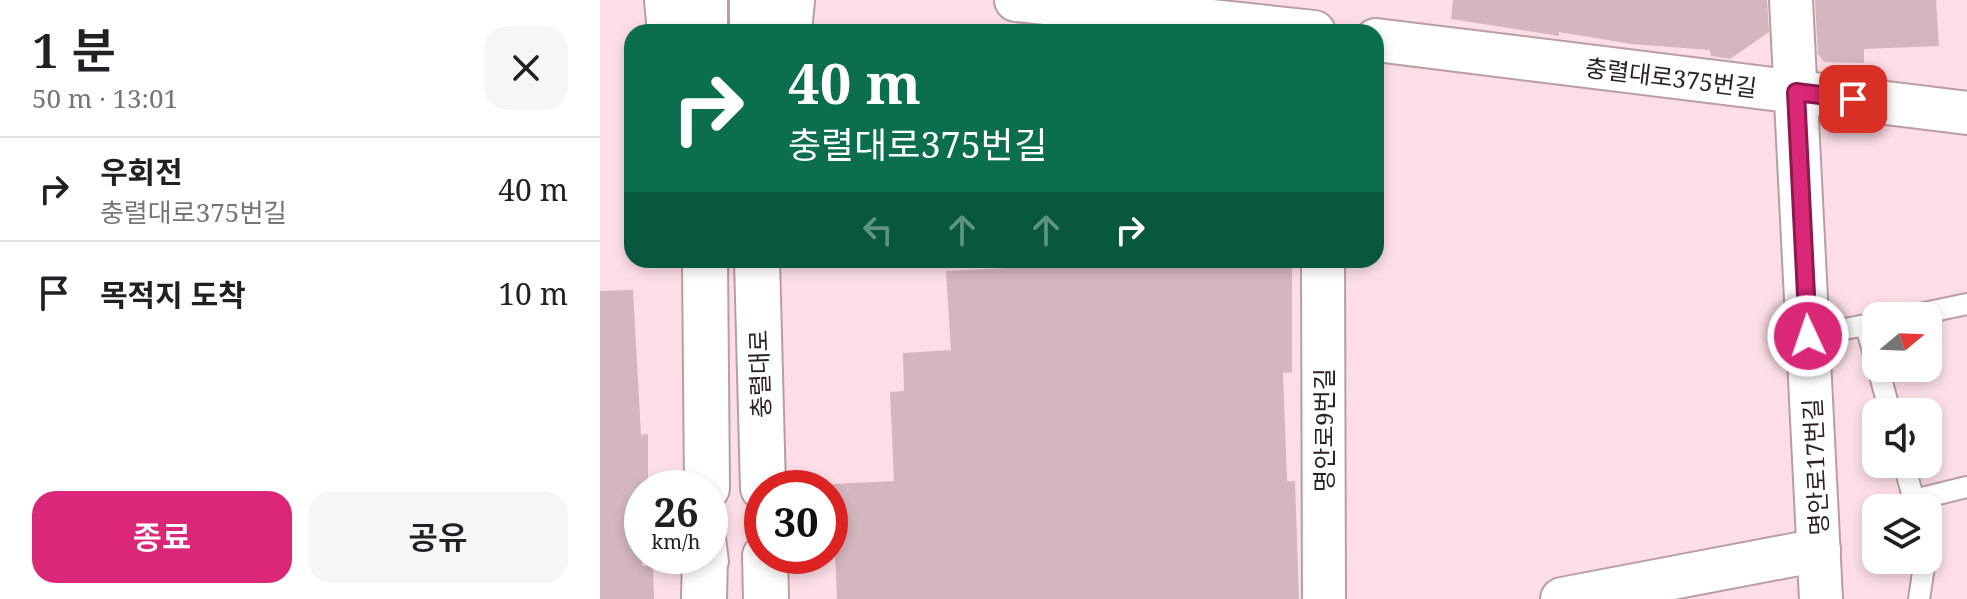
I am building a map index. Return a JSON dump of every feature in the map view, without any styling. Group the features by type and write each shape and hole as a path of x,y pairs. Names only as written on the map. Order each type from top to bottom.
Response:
{"main road":[{"path":"667,0 669,24"},
{"path":"705,0 705,24"},
{"path":"752,0 752,24"},
{"path":"790,24 792,0"},
{"path":"695,268 705,363"},
{"path":"705,268 708,470"},
{"name":"충렬대로","path":"757,268 762,470"},
{"path":"759,363 767,268"},
{"path":"704,599 705,574"},
{"path":"765,574 766,599"}],"street":[{"path":"1016,0 1240,24"},
{"path":"1321,0 1321,24"},
{"name":"명안로17번길","path":"1791,0 1821,599"},
{"name":"충렬대로375번길","path":"1384,41 1967,113"},
{"name":"명안로9번길","path":"1323,268 1324,599"},
{"path":"1562,599 1819,550"}],"lane":[{"path":"1942,309 1967,304"},
{"path":"1808,336 1862,326"},
{"path":"1942,495 1967,487"},
{"path":"719,574 722,599"},
{"path":"1919,599 1923,574"}],"building":[{"path":"1453,0 1767,0 1769,32 1730,59 1711,56 1710,50 1631,44 1559,32 1559,36 1451,19"},
{"path":"1815,0 1936,0 1939,46 1864,49 1864,63 1824,62 1818,54"},
{"path":"1006,268 1292,268 1292,372 1283,373 1287,481 1295,481 1299,599 837,599 836,574 848,574 848,483 894,481 890,392 904,391 903,353 951,350 946,271"},
{"path":"633,290 641,435 648,434 648,470 624,470 624,574 653,574 654,599 600,599 600,291"}],"route":[{"path":"1808,336 1796,92 1853,99"}]}
